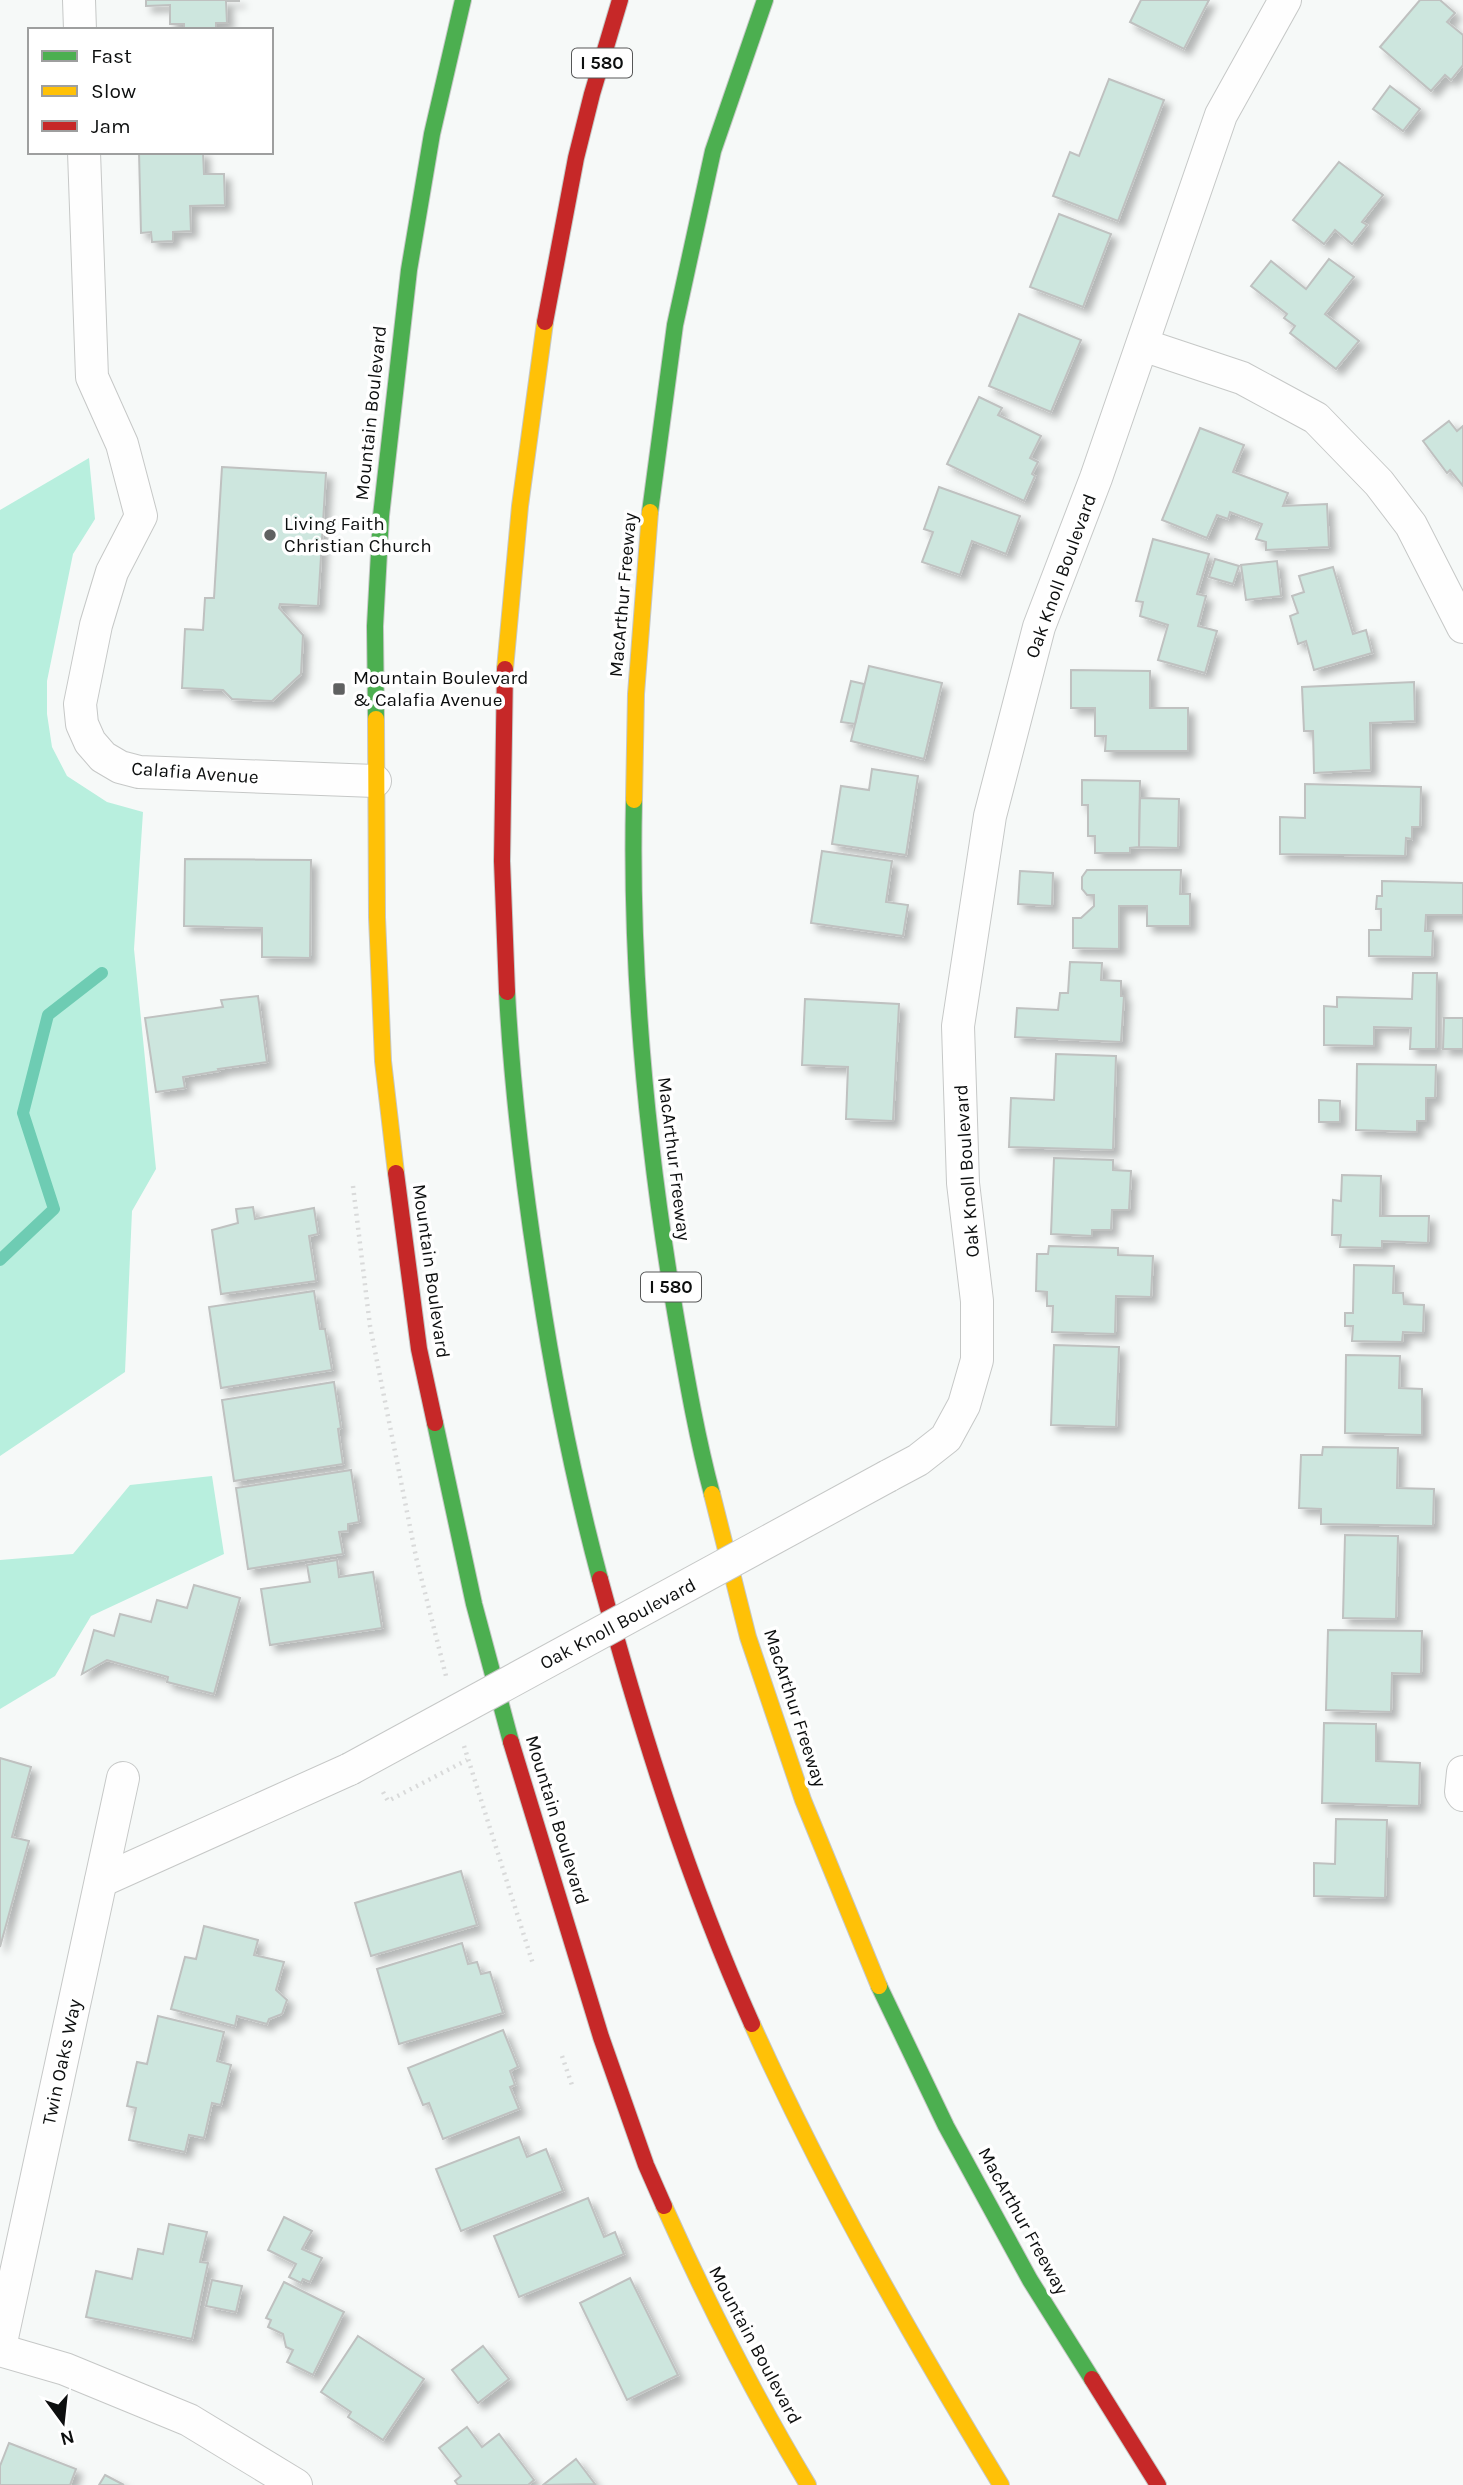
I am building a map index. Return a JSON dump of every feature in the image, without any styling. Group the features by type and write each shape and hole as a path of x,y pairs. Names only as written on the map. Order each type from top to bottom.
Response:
{"main road":[{"name":"Mountain Boulevard","path":"463,0 430,148 409,270 381,516 375,626 375,781 383,1060 419,1349 474,1604 513,1750 601,2037 646,2165 701,2289 770,2421 808,2485"},
{"path":"584,125 611,0"},
{"name":"I 580","path":"620,0 584,125 548,300 519,497 504,692 504,914 512,1063 534,1266 570,1463 623,1669 679,1839 748,2016 827,2180 914,2343 1001,2485"},
{"name":"MacArthur Freeway","path":"765,0 710,165 675,325 650,514 636,694 632,874 641,1062 665,1254 698,1440 748,1637 803,1800 871,1968 946,2126 1030,2280 1158,2485"}],"street":[{"path":"79,0 80,28"},
{"name":"Oak Knoll Boulevard","path":"101,1881 350,1769 918,1460 946,1438 964,1405 977,1360 978,1301 963,1183 958,1026 990,816 1039,627 1096,478 1221,115 1285,0"},
{"name":"Calafia Avenue","path":"84,154 92,377 122,444 141,516 112,572 96,625 80,704 82,724 90,742 103,757 120,767 139,772 375,781"},
{"path":"1143,345 1242,378 1316,418 1379,483 1411,525 1463,624"},
{"name":"Twin Oaks Way","path":"0,2348 123,1778"},
{"path":"0,2348 65,2369 190,2420 296,2485"}],"path":[{"path":"383,1792 388,1801 467,1760"}],"green space":[{"path":"89,458 95,519 73,554 47,681 47,714 52,747 67,776 107,802 143,812 134,949 156,1169 132,1211 125,1372 0,1456 0,510"},
{"path":"212,1476 224,1554 91,1616 55,1676 0,1709 0,1560 73,1554 130,1485"}],"building":[{"path":"146,0 239,0 226,1 227,23 216,23 216,28 184,28 184,24 170,24 170,5 146,6"},
{"path":"1141,0 1209,0 1184,49 1130,22"},
{"path":"1420,0 1440,0 1455,13 1447,22 1463,35 1463,65 1451,80 1445,75 1431,91 1380,47"},
{"path":"1109,79 1164,100 1118,221 1053,196 1070,152 1079,156"},
{"path":"1390,86 1420,109 1403,131 1373,109"},
{"path":"139,154 203,154 204,174 224,174 225,205 190,206 191,231 173,232 173,241 152,242 151,232 141,233"},
{"path":"1339,162 1383,195 1362,222 1367,225 1352,244 1335,230 1324,244 1293,220"},
{"path":"1059,214 1111,234 1083,307 1030,287"},
{"path":"1329,259 1354,277 1325,314 1359,341 1336,369 1290,333 1295,326 1284,318 1287,314 1251,286 1271,261 1306,289"},
{"path":"1019,314 1081,340 1051,412 989,386"},
{"path":"979,397 1002,408 998,415 1041,436 1030,458 1038,462 1024,501 947,464"},
{"path":"1449,421 1457,431 1463,426 1463,486 1450,470 1447,473 1423,441"},
{"path":"1200,428 1244,445 1233,472 1288,493 1283,506 1327,504 1329,547 1266,550 1266,542 1256,539 1262,524 1230,512 1228,519 1217,515 1207,538 1162,520"},
{"name":"Living Faith Christian Church","path":"222,467 326,473 318,606 280,604 279,608 303,635 301,674 272,701 232,699 223,690 182,688 185,629 203,630 205,598 214,598"},
{"path":"939,487 1020,516 1006,554 972,541 960,575 922,562 933,532 924,529"},
{"path":"1153,539 1209,554 1197,594 1206,596 1198,626 1217,631 1205,673 1158,660 1168,625 1140,616 1143,602 1136,601"},
{"path":"1215,559 1239,566 1233,584 1209,577"},
{"path":"1277,561 1281,596 1246,600 1241,565"},
{"path":"1333,567 1353,634 1366,630 1372,653 1314,670 1306,641 1298,644 1290,616 1298,613 1292,596 1304,592 1299,576"},
{"path":"869,666 942,683 924,759 851,741"},
{"path":"1071,670 1150,671 1150,708 1188,708 1188,751 1105,751 1106,736 1095,736 1095,708 1071,708"},
{"path":"851,681 864,684 855,724 841,722"},
{"path":"1414,682 1415,721 1370,723 1371,770 1314,773 1313,731 1304,731 1302,687"},
{"path":"872,769 918,776 906,855 832,844 841,786 869,790"},
{"path":"1082,780 1140,781 1139,847 1130,848 1130,853 1095,853 1095,836 1088,836 1088,805 1082,805"},
{"path":"1305,784 1421,787 1420,827 1412,827 1412,839 1406,838 1405,856 1280,854 1280,817 1305,818"},
{"path":"1140,798 1179,799 1178,848 1139,847"},
{"path":"822,851 892,861 886,902 908,905 903,936 811,923"},
{"path":"185,859 311,860 310,958 262,957 262,928 184,926"},
{"path":"1087,870 1181,870 1180,894 1190,894 1190,926 1147,926 1147,906 1119,906 1119,949 1073,948 1073,918 1081,918 1094,906 1094,895 1087,895 1082,889 1082,877"},
{"path":"1020,871 1053,873 1052,906 1018,904"},
{"path":"1382,881 1463,883 1463,915 1426,915 1425,931 1433,931 1432,957 1369,956 1369,930 1381,930 1381,909 1376,909 1377,896 1382,896"},
{"path":"1070,962 1102,963 1101,980 1121,981 1121,996 1124,996 1121,1042 1015,1037 1017,1008 1058,1010 1060,993 1068,993"},
{"path":"1413,973 1437,973 1436,1049 1410,1049 1411,1028 1374,1027 1374,1046 1324,1045 1324,1006 1337,1007 1337,997 1412,999"},
{"path":"258,996 267,1062 183,1077 185,1088 156,1092 145,1018 223,1007 221,1000"},
{"path":"805,999 899,1004 893,1121 846,1119 848,1067 802,1065"},
{"path":"1444,1018 1463,1018 1463,1049 1443,1049"},
{"path":"1056,1054 1116,1056 1113,1150 1009,1147 1011,1098 1054,1100"},
{"path":"1357,1064 1436,1065 1435,1098 1426,1098 1426,1121 1417,1121 1417,1132 1356,1130"},
{"path":"1319,1100 1340,1101 1340,1122 1319,1122"},
{"path":"1054,1158 1113,1160 1113,1170 1131,1171 1129,1210 1112,1210 1111,1230 1092,1230 1092,1236 1051,1234"},
{"path":"1342,1175 1381,1176 1380,1216 1429,1216 1428,1243 1382,1241 1382,1248 1340,1247 1341,1235 1332,1235 1333,1200 1341,1201"},
{"path":"253,1207 255,1219 314,1208 318,1234 309,1236 316,1281 221,1294 212,1230 238,1223 236,1209"},
{"path":"1049,1246 1118,1248 1118,1255 1153,1256 1151,1297 1116,1296 1115,1334 1052,1332 1053,1306 1047,1306 1047,1292 1036,1291 1037,1254 1048,1254"},
{"path":"1354,1265 1394,1266 1393,1293 1403,1293 1404,1304 1424,1305 1423,1333 1403,1332 1402,1342 1352,1341 1353,1326 1345,1326 1345,1313 1353,1313"},
{"path":"314,1291 320,1329 325,1329 332,1370 221,1388 209,1307"},
{"path":"1054,1345 1119,1347 1116,1427 1051,1425"},
{"path":"1346,1355 1400,1356 1399,1388 1422,1389 1422,1435 1345,1433"},
{"path":"334,1382 343,1464 234,1481 222,1400"},
{"path":"1323,1447 1398,1448 1397,1488 1434,1489 1433,1526 1321,1524 1321,1509 1299,1508 1301,1455 1322,1455"},
{"path":"351,1470 359,1522 348,1524 348,1531 339,1532 343,1554 248,1569 236,1488"},
{"path":"1345,1535 1398,1536 1396,1619 1343,1618"},
{"path":"337,1560 339,1577 373,1572 382,1628 270,1645 261,1589 310,1582 307,1565"},
{"path":"194,1585 240,1598 214,1694 167,1682 168,1677 107,1660 82,1674 94,1630 114,1636 120,1614 151,1622 157,1600 187,1608"},
{"path":"1328,1630 1422,1631 1421,1674 1392,1673 1391,1712 1326,1710"},
{"path":"1324,1723 1376,1724 1376,1761 1420,1763 1419,1806 1322,1803"},
{"path":"0,1758 31,1767 12,1837 29,1841 0,1947"},
{"path":"1336,1819 1387,1820 1385,1898 1314,1896 1314,1863 1335,1864"},
{"path":"461,1871 477,1925 371,1956 355,1903"},
{"path":"204,1926 258,1940 254,1955 284,1962 276,1990 287,2000 282,2014 269,2019 267,2024 237,2016 235,2026 171,2009 185,1957 196,1959"},
{"path":"462,1943 468,1964 477,1962 481,1974 490,1972 503,2013 399,2044 377,1969"},
{"path":"158,2016 224,2032 217,2061 231,2065 221,2105 212,2103 204,2138 189,2135 185,2152 129,2140 136,2108 127,2106 137,2062 147,2064"},
{"path":"503,2030 518,2067 510,2071 515,2085 510,2087 519,2109 443,2139 429,2103 423,2105 408,2068"},
{"path":"519,2137 527,2157 546,2149 563,2191 461,2231 436,2169"},
{"path":"588,2198 604,2237 615,2232 624,2254 519,2297 494,2236"},
{"path":"284,2217 312,2231 302,2249 322,2258 310,2282 303,2279 301,2283 289,2277 296,2264 268,2250"},
{"path":"169,2224 207,2232 200,2262 208,2263 192,2339 86,2317 96,2271 132,2279 138,2249 163,2254"},
{"path":"630,2278 678,2375 627,2400 580,2303"},
{"path":"212,2280 242,2286 236,2312 206,2306"},
{"path":"284,2282 344,2312 313,2375 287,2362 293,2350 286,2347 283,2334 268,2327 271,2320 266,2318"},
{"path":"358,2336 424,2379 383,2440 348,2417 351,2412 321,2392"},
{"path":"483,2346 509,2379 478,2403 452,2370"},
{"path":"467,2427 482,2447 499,2434 534,2480 528,2485 458,2485 455,2481 461,2476 439,2448"},
{"path":"9,2443 76,2469 70,2485 0,2485 0,2466"},
{"path":"576,2459 595,2484 543,2485"},
{"path":"105,2475 124,2485 99,2485"}],"waterway":[{"path":"0,1260 54,1209 23,1113 48,1015 102,973"}],"traffic: fast":[{"path":"376,719 375,626 381,516 409,270 432,134 463,0"},
{"path":"650,512 675,325 713,151 765,0"},
{"path":"634,800 633,866 638,997 649,1128 677,1323 712,1494"},
{"path":"507,992 519,1138 545,1320 573,1469 600,1579"},
{"path":"435,1423 474,1604 511,1742"},
{"path":"879,1986 946,2126 1030,2280 1092,2379"}],"traffic: slow":[{"path":"505,669 520,506 545,322"},
{"path":"634,800 636,694 650,512"},
{"path":"376,719 377,917 383,1061 396,1173"},
{"path":"712,1494 748,1637 803,1800 879,1986"},
{"path":"752,2024 838,2201 1001,2485"},
{"path":"664,2206 732,2348 808,2485"}],"traffic: jam":[{"path":"545,322 576,158 620,0"},
{"path":"505,669 502,861 507,992"},
{"path":"396,1173 419,1349 435,1423"},
{"path":"600,1579 667,1804 707,1915 752,2024"},
{"path":"511,1742 601,2037 646,2165 664,2206"},
{"path":"1092,2379 1158,2485"}],"place":[{"name":"Living Faith Christian Church","path":"270,535"},
{"name":"Mountain Boulevard & Calafia Avenue","path":"339,689"}]}
